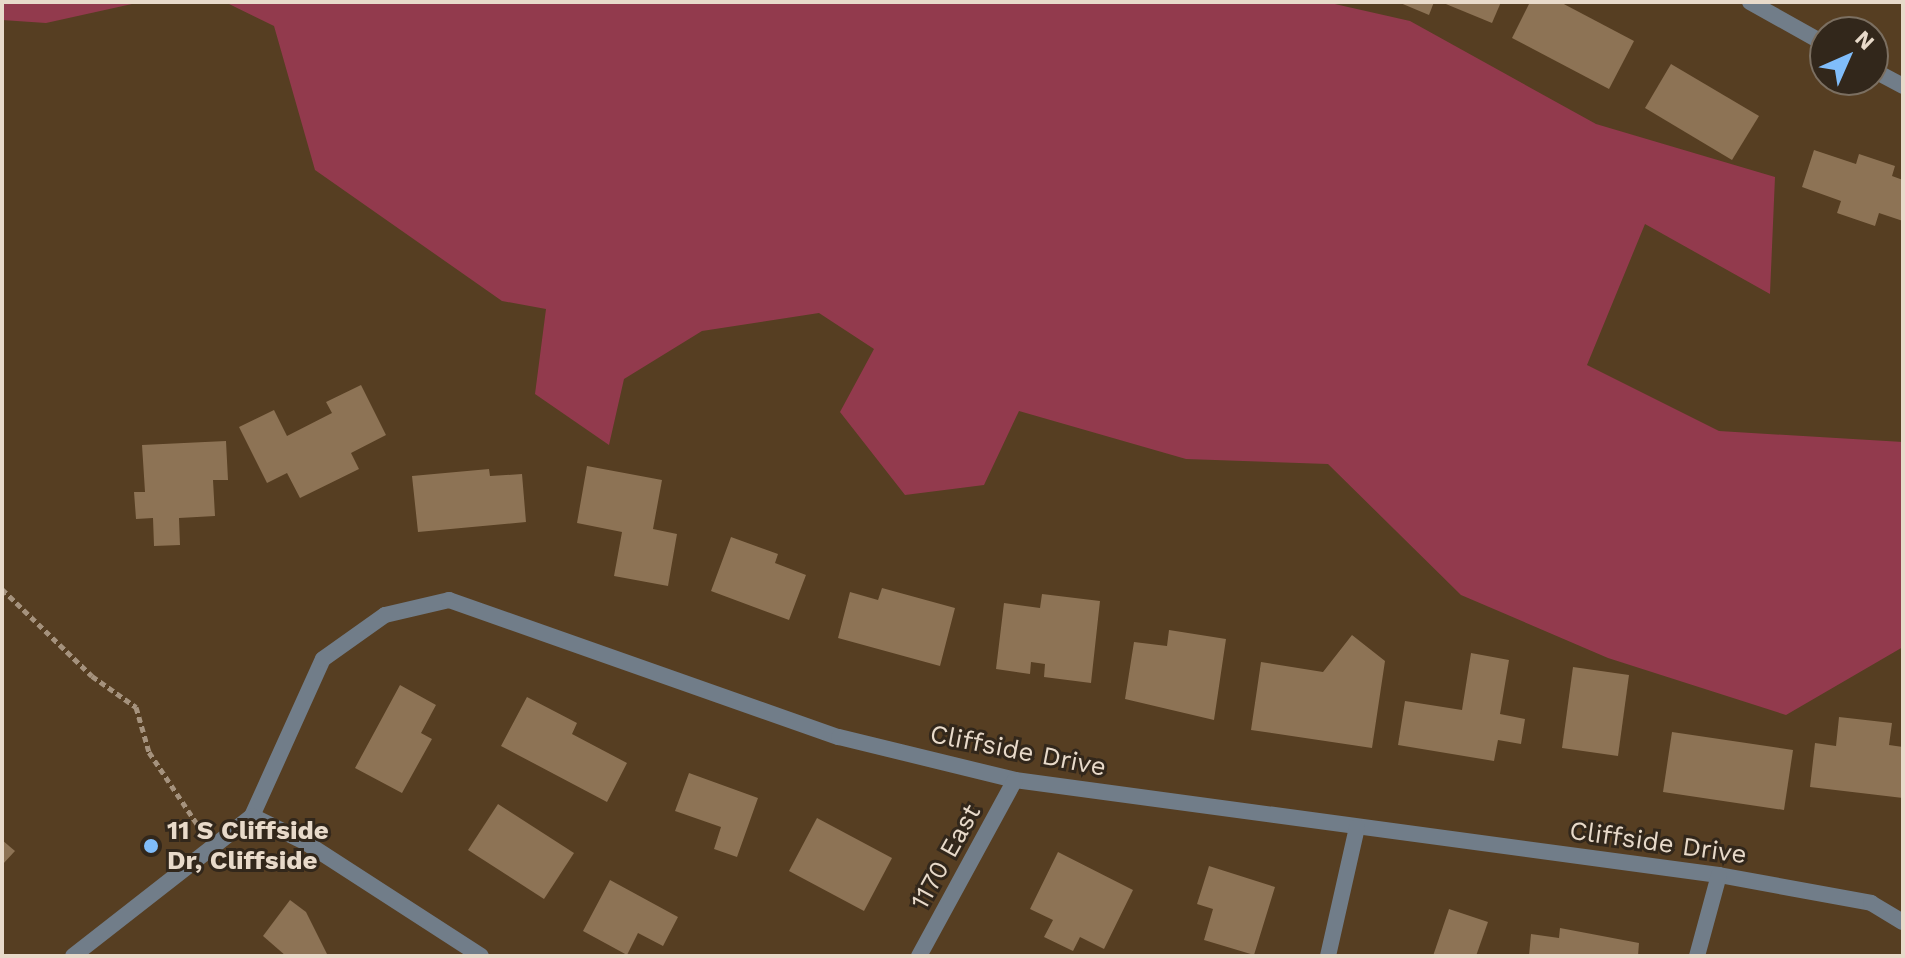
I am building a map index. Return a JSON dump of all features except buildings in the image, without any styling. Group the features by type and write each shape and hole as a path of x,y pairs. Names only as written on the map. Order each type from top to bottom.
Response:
{"street":[{"path":"1750,2 1809,35"},
{"name":"Cliffside Drive","path":"252,816 323,659 385,615 449,600 839,737 1015,780 1719,875 1871,903 1903,922"},
{"name":"1170 East","path":"919,956 1015,780"},
{"path":"73,956 252,816 305,842 481,956"},
{"path":"1328,956 1357,827"},
{"path":"1697,956 1719,875"}],"path":[{"path":"2,589 92,676 136,707 149,752 213,846"}],"shaded area":[{"path":"2,2 141,2 46,23 2,20"},
{"path":"225,2 1326,2 1410,21 1596,124 1775,177 1770,294 1645,224 1587,365 1719,431 1903,442 1903,647 1786,715 1608,658 1461,595 1328,464 1186,459 1019,411 984,485 905,495 840,412 874,349 819,313 702,331 624,379 609,445 535,394 546,309 502,301 315,170 274,26"}],"place":[{"name":"11 S Cliffside Dr, Cliffside","path":"151,846"}]}
